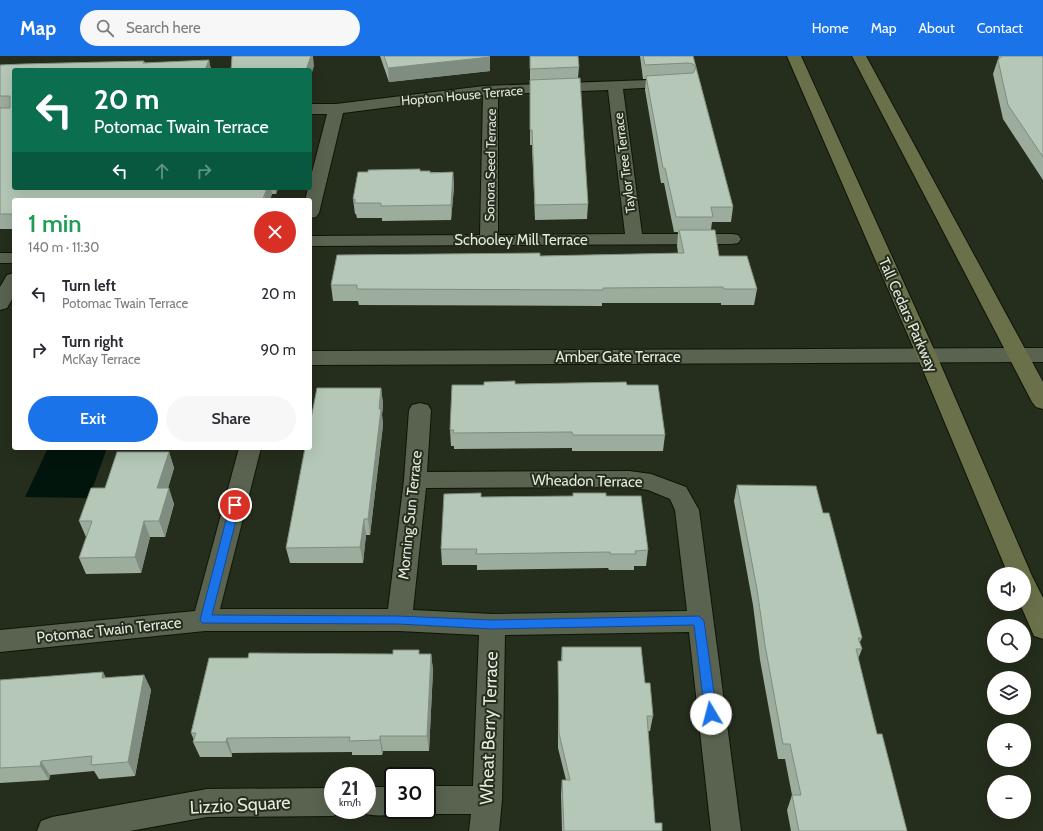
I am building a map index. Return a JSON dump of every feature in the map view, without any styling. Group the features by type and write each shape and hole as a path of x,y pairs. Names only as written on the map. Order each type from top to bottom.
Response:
{"main road":[{"name":"Tall Cedars Parkway","path":"794,56 927,356 1017,567"},
{"path":"859,56 1043,402"},
{"path":"1031,600 1043,628"}],"street":[{"name":"Hopton House Terrace","path":"312,109 336,109 491,90 686,83"},
{"name":"Taylor Tree Terrace","path":"615,86 634,239"},
{"name":"Sonora Seed Terrace","path":"489,240 491,90"},
{"path":"312,205 336,109"},
{"name":"Schooley Mill Terrace","path":"312,241 732,239"},
{"path":"0,258 12,258"},
{"path":"0,304 12,283"},
{"name":"Amber Gate Terrace","path":"312,358 1043,355"},
{"name":"Morning Sun Terrace","path":"398,620 415,480 420,410"},
{"path":"205,620 249,450"},
{"name":"Wheadon Terrace","path":"415,480 629,479 651,482 678,493 686,510 726,831"},
{"name":"Potomac Twain Terrace","path":"0,641 205,620 398,620 492,625 699,621"},
{"name":"Wheat Berry Terrace","path":"484,831 487,800 492,625"},
{"path":"436,800 487,800"},
{"name":"Lizzio Square","path":"52,831 207,803 324,802"}],"shaded area":[{"path":"47,450 106,450 89,498 25,497"}],"building":[{"path":"232,56 311,56 307,68 231,68"},
{"path":"384,56 489,56 490,57 388,68"},
{"path":"530,56 578,56 579,67 530,69"},
{"path":"643,56 693,56 733,207 711,207 713,217 676,217 665,168 663,168 646,76 693,73 696,68 693,64 688,63 645,65"},
{"path":"1002,56 1043,56 1043,157 1008,105 998,60"},
{"path":"209,60 206,68 12,68 12,190 266,190 263,198 12,198 12,214 0,214 0,108 10,108 10,96 0,96 0,65 144,61 143,63"},
{"path":"580,78 588,204 535,205 532,130 530,130 530,80"},
{"path":"420,169 420,171 430,171 430,173 453,172 451,205 381,206 381,203 355,203 355,199 353,199 358,172 368,172 368,170"},
{"path":"679,230 715,230 719,256 747,256 757,289 724,289 723,287 603,288 603,290 357,289 357,285 331,285 337,255 540,253 540,256 684,253"},
{"path":"515,381 515,384 626,382 627,385 658,385 665,435 573,435 572,432 453,433 454,430 450,430 452,385 484,385 484,382"},
{"path":"317,388 381,388 379,409 381,409 368,519 364,519 360,547 286,548 305,450 312,450 312,414"},
{"path":"117,452 169,452 157,488 169,488 159,521 144,521 135,557 79,558 92,521 79,521 91,488 105,488"},
{"path":"737,485 816,486 823,513 829,513 862,638 858,638 862,649 856,649 877,734 882,734 907,831 799,831 792,795 801,795 790,744 783,744 765,645 757,589"},
{"path":"481,493 481,497 573,496 573,493 606,493 606,496 641,496 648,550 635,551 636,554 610,554 610,552 476,554 477,549 441,549 444,494"},
{"path":"562,647 641,647 645,683 650,683 653,716 647,716 655,823 662,823 662,831 564,831 562,780 570,780 559,733 558,661 562,661"},
{"path":"393,650 419,650 419,654 431,654 427,736 380,736 380,740 349,741 350,737 227,738 226,742 193,742 196,733 191,733 209,658 248,658 249,653 393,654"},
{"path":"103,672 102,678 144,675 128,762 91,765 92,756 41,761 40,766 0,768 0,680"}],"route":[{"path":"235,505 205,620 398,620 492,625 699,621 711,714"}]}
